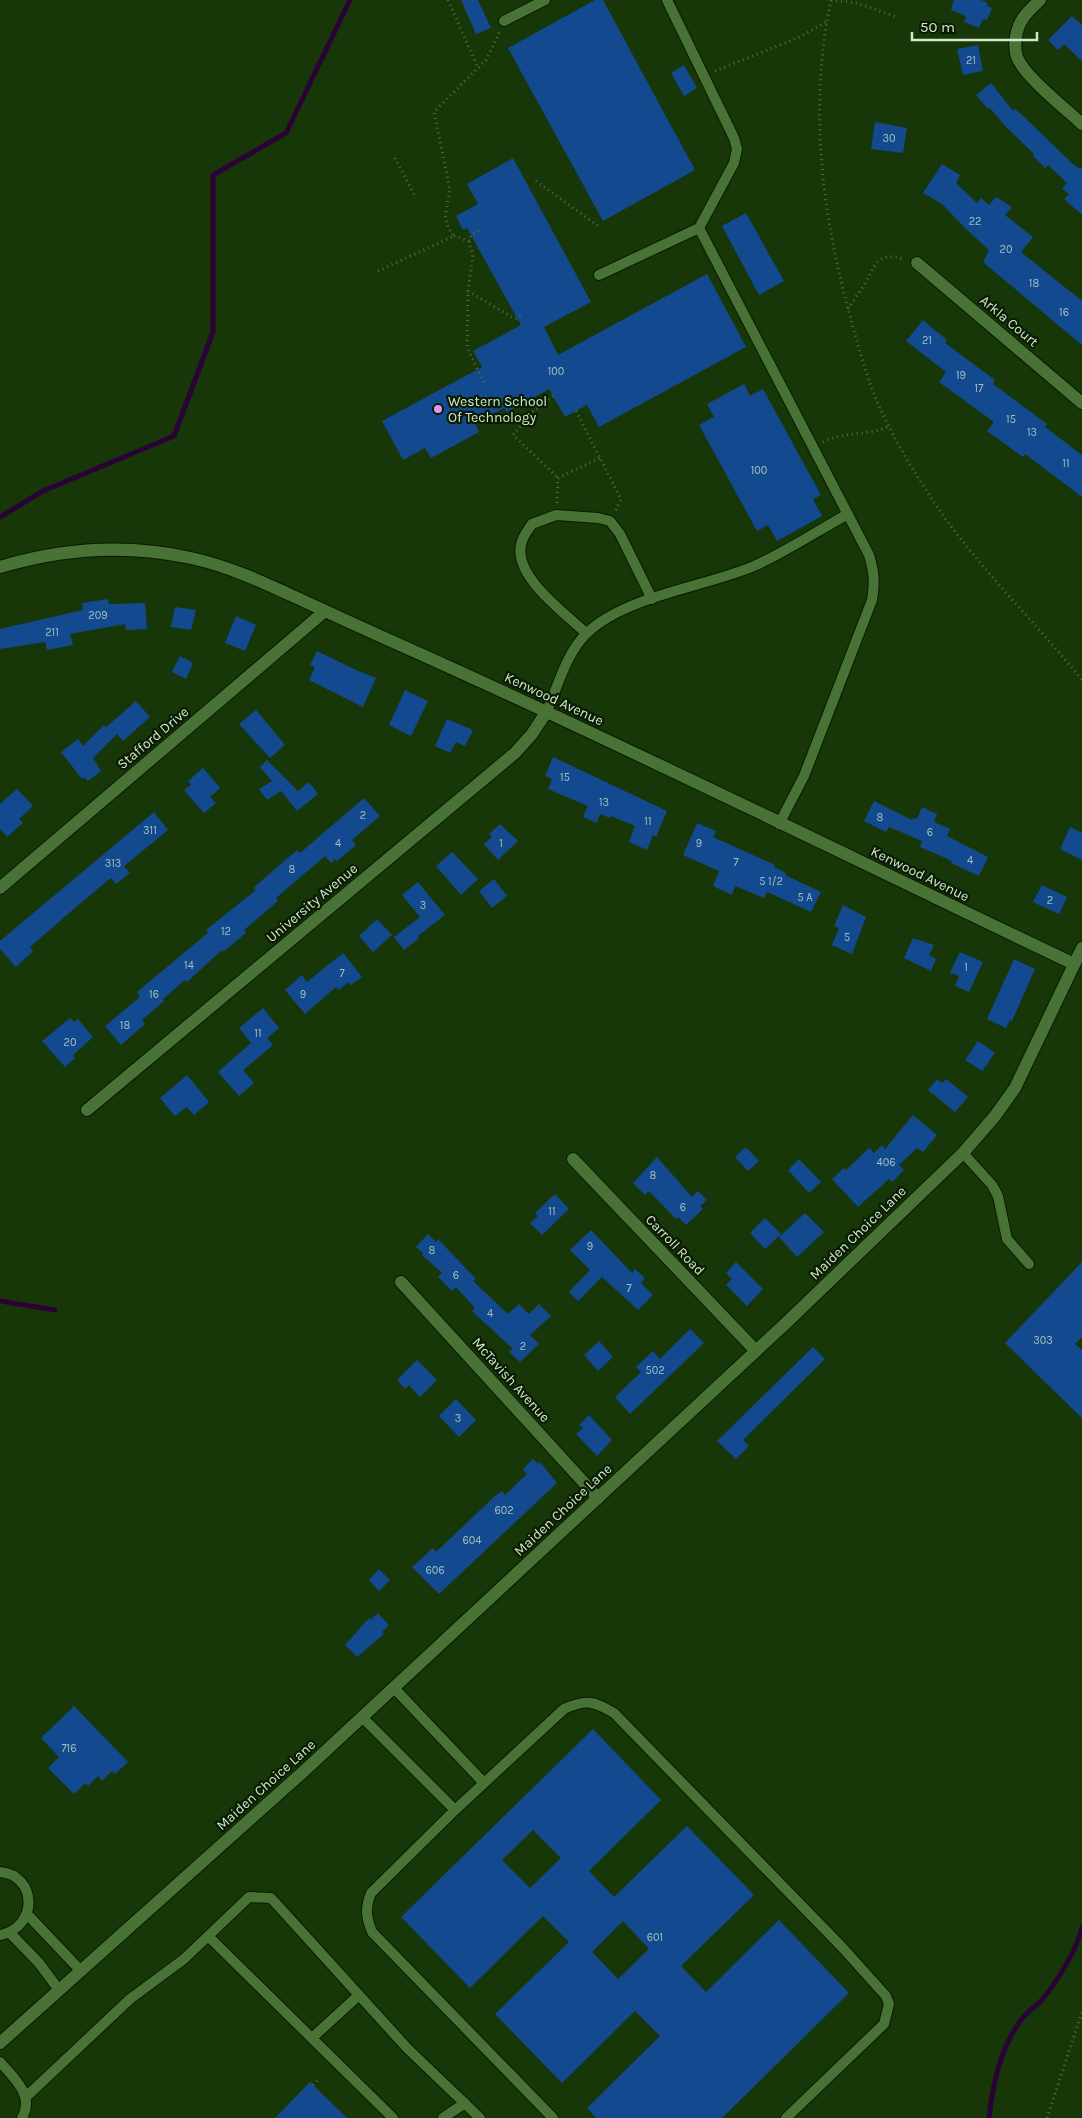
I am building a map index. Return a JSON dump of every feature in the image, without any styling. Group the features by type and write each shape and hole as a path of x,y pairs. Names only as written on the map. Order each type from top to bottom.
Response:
{"street":[{"path":"1040,0 1024,17 1018,29 1015,43 1017,57 1025,70 1082,124"},
{"name":"Arkla Court","path":"917,263 1082,403"},
{"name":"Kenwood Avenue","path":"0,567 22,561 96,549 130,549 192,558 252,577 547,711 1074,964"},
{"name":"Stafford Drive","path":"0,888 325,611"},
{"name":"University Avenue","path":"87,1110 516,753 532,734 547,711"},
{"name":"Maiden Choice Lane","path":"0,2043 394,1688 756,1351 963,1154 996,1116 1015,1088 1082,948"},
{"name":"Carroll Road","path":"573,1159 756,1351"},
{"name":"McTavish Avenue","path":"401,1282 598,1498"}],"lane":[{"path":"504,21 546,0"},
{"path":"599,275 699,228 734,163 737,149 734,138 666,0"},
{"path":"699,228 848,514 874,569 875,585 872,600 804,776 779,824"},
{"path":"547,711 570,656 586,633 605,618 652,599 755,566 848,514"},
{"path":"586,633 526,573 521,560 521,545 532,524 556,516 598,518 610,521 620,534 652,599"},
{"path":"963,1154 992,1185 998,1196 1007,1240 1029,1264"},
{"path":"394,1688 484,1783"},
{"path":"553,2118 372,1932 366,1917 366,1904 371,1893 455,1810 564,1709 575,1704 588,1702 600,1705 614,1713 847,1953 886,1996 889,2004 884,2024 786,2118"},
{"path":"362,1717 455,1810"},
{"path":"0,1872 16,1877 25,1887 29,1900 27,1914 21,1925 5,1934 39,1963 59,1990"},
{"path":"22,2118 27,2096 130,1999 184,1960 249,1897 271,1898 407,2048 480,2118"},
{"path":"27,1914 80,1971"},
{"path":"208,1936 393,2118"},
{"path":"312,2038 359,1995"},
{"path":"0,2062 27,2096"},
{"path":"443,2118 465,2103"}],"path":[{"path":"448,0 478,68"},
{"path":"896,17 857,3 831,0 826,22 819,105 821,159 825,202 836,266 848,309 872,388 901,450 940,511 985,571 1082,680"},
{"path":"469,241 454,236 449,229 445,217 450,190 434,112 486,60 504,21"},
{"path":"704,76 800,37 826,22"},
{"path":"395,158 416,198"},
{"path":"536,181 602,228"},
{"path":"481,230 472,234 469,241 473,255 468,292 466,347 484,383"},
{"path":"378,271 454,236"},
{"path":"848,309 870,271 880,260 891,255 917,263"},
{"path":"468,292 515,319 524,314"},
{"path":"553,396 532,412 513,435 558,478 556,516"},
{"path":"576,411 621,499 610,521"},
{"path":"813,447 835,435 879,431 890,426"},
{"path":"558,478 600,458"},
{"path":"1047,2118 1082,2012"},
{"path":"313,2085 318,2080"}],"building":[{"path":"461,0 478,0 491,28 476,34"},
{"path":"595,0 603,0 695,170 603,221 508,48"},
{"path":"954,0 981,0 988,3 987,6 992,8 987,20 983,19 979,28 964,22 966,16 951,10"},
{"path":"1072,16 1082,25 1082,61 1064,44 1058,50 1048,40"},
{"path":"978,45 983,71 963,75 957,49"},
{"path":"684,65 697,88 684,96 671,73"},
{"path":"991,83 1013,111 1015,109 1020,113 1074,165 1080,169 1082,167 1082,215 1064,199 1069,194 1062,189 1067,183 1048,165 1045,168 1033,156 1034,154 976,95"},
{"path":"875,122 907,128 903,153 871,149"},
{"path":"513,158 591,302 544,327 558,355 707,274 746,347 599,427 587,405 565,417 549,389 507,412 504,408 475,424 479,432 431,458 425,448 403,460 382,421 482,367 473,351 521,325 467,228 463,230 456,216 478,204 467,184"},
{"path":"942,164 960,175 956,183 977,203 981,198 989,205 996,197 1012,207 1005,215 1033,237 1021,252 1082,301 1082,345 983,262 989,250 942,204 923,193"},
{"path":"746,213 784,281 759,295 722,226"},
{"path":"923,320 947,340 945,343 995,380 993,384 1047,424 1045,427 1082,455 1082,497 1025,454 1023,457 987,431 994,422 939,382 946,372 906,341"},
{"path":"744,384 750,396 763,389 821,495 813,499 822,516 777,541 768,525 757,531 699,425 714,417 707,404"},
{"path":"108,599 109,604 145,603 147,629 126,630 125,624 70,634 73,645 47,650 45,642 0,649 0,629 83,610 82,603"},
{"path":"175,607 196,610 191,630 171,627"},
{"path":"236,616 256,625 245,651 225,643"},
{"path":"317,651 376,678 363,707 309,680 315,667 310,665"},
{"path":"180,656 193,663 186,679 172,672"},
{"path":"405,690 428,701 411,736 389,725"},
{"path":"136,701 150,717 123,741 117,734 93,758 101,771 88,781 84,777 82,779 61,752 78,739 83,746 104,725 106,727"},
{"path":"256,710 285,745 270,758 239,724"},
{"path":"447,719 473,730 465,746 456,742 450,753 435,746"},
{"path":"553,757 667,811 656,837 653,835 647,850 629,842 635,826 611,816 610,818 600,814 597,823 583,817 588,806 548,789 552,779 545,776"},
{"path":"267,760 298,791 309,782 318,794 297,811 281,791 267,800 259,789 272,781 260,767"},
{"path":"203,768 220,788 210,797 216,803 204,813 184,790 191,785 188,781"},
{"path":"17,789 33,806 19,819 23,823 7,837 0,829 0,804"},
{"path":"364,798 380,816 352,840 356,845 337,861 335,859 331,863 325,856 276,898 278,901 244,930 246,933 223,952 222,950 187,982 185,980 163,999 164,1001 142,1020 145,1024 121,1045 105,1026 140,997 137,992 208,933 206,930 256,890 253,888 297,850 300,853"},
{"path":"874,801 912,820 913,818 917,819 922,807 937,814 934,822 950,829 947,836 988,857 979,876 951,863 952,861 920,847 922,841 889,827 886,832 864,821"},
{"path":"154,812 168,830 124,866 130,873 116,884 111,878 30,947 33,951 16,967 0,949 0,941"},
{"path":"697,823 716,831 713,837 775,865 774,867 786,873 785,875 821,892 811,912 767,892 764,898 735,886 732,895 713,886 719,871 683,855"},
{"path":"500,824 518,841 498,860 484,844 492,837 489,834"},
{"path":"1070,827 1082,833 1082,860 1060,849"},
{"path":"452,852 478,879 461,895 436,866"},
{"path":"494,879 507,896 492,908 479,891"},
{"path":"418,882 445,915 418,936 419,938 404,950 394,937 420,917 402,895"},
{"path":"1042,885 1067,897 1059,914 1033,902"},
{"path":"843,905 866,917 852,954 832,945 839,928 834,926"},
{"path":"377,919 392,935 373,952 359,936"},
{"path":"913,938 934,945 929,955 936,959 931,971 904,958"},
{"path":"960,952 983,962 969,992 955,986 959,976 950,973"},
{"path":"343,953 362,977 351,985 348,982 339,990 336,987 305,1014 285,990 302,975 307,982"},
{"path":"1014,959 1035,969 1012,1021 1010,1020 1006,1028 987,1019"},
{"path":"263,1008 279,1028 267,1038 273,1045 243,1070 254,1083 239,1096 218,1072 251,1043 239,1028"},
{"path":"70,1018 74,1022 78,1019 93,1037 73,1055 75,1058 65,1067 42,1041"},
{"path":"978,1041 995,1053 982,1071 965,1060"},
{"path":"187,1075 209,1102 194,1115 187,1107 175,1116 160,1098"},
{"path":"937,1079 942,1083 946,1079 968,1097 955,1112 928,1090"},
{"path":"913,1115 937,1135 923,1152 917,1148 899,1165 904,1170 892,1182 889,1179 858,1207 832,1179 844,1168 846,1170 869,1148 874,1153 882,1145 885,1149"},
{"path":"746,1147 759,1161 748,1171 735,1157"},
{"path":"657,1157 692,1197 698,1191 707,1200 700,1206 703,1209 686,1225 678,1217 676,1219 649,1191 645,1195 633,1183"},
{"path":"799,1159 821,1182 809,1193 788,1170"},
{"path":"555,1194 569,1209 542,1235 530,1223 538,1216 535,1213"},
{"path":"805,1213 824,1232 797,1257 779,1237"},
{"path":"765,1218 781,1234 765,1249 750,1233"},
{"path":"591,1230 632,1273 635,1269 645,1278 641,1283 653,1295 638,1310 602,1277 578,1301 569,1292 590,1270 570,1250"},
{"path":"428,1234 436,1242 438,1239 476,1279 473,1281 508,1314 519,1304 529,1314 539,1304 551,1316 530,1335 539,1344 520,1362 509,1352 513,1349 472,1311 475,1308 456,1287 452,1291 438,1277 442,1273 416,1247"},
{"path":"736,1262 763,1289 747,1306 726,1285 732,1279 726,1273"},
{"path":"1082,1262 1082,1337 1075,1344 1082,1350 1082,1418 1005,1343"},
{"path":"690,1329 704,1343 630,1414 615,1397 641,1372 636,1367 653,1351 660,1359"},
{"path":"599,1341 613,1357 598,1371 584,1355"},
{"path":"813,1347 825,1359 743,1440 749,1446 736,1459 717,1441"},
{"path":"417,1360 437,1380 420,1397 409,1385 405,1389 397,1380"},
{"path":"456,1399 476,1420 459,1437 439,1416"},
{"path":"589,1415 612,1440 597,1456 576,1434 583,1428 579,1425"},
{"path":"533,1459 538,1464 540,1462 557,1483 439,1594 412,1567 433,1548 436,1552 495,1496 502,1491 505,1495 527,1474 523,1469"},
{"path":"379,1569 390,1580 379,1591 369,1580"},
{"path":"378,1613 389,1625 382,1632 384,1634 357,1657 345,1645 369,1618 370,1620"},
{"path":"74,1706 128,1762 115,1774 112,1771 102,1781 98,1776 88,1786 85,1783 74,1794 48,1768 59,1757 41,1738"},
{"path":"593,1729 661,1800 589,1871 614,1897 687,1826 754,1895 681,1966 706,1992 779,1920 849,1993 722,2118 596,2118 587,2108 660,2036 635,2011 562,2083 495,2014 569,1942 543,1916 470,1988 401,1917","holes":["533,1830 561,1858 530,1888 502,1860","623,1921 649,1949 618,1979 592,1952"]},
{"path":"310,2082 347,2118 275,2118"}],"waterway":[{"path":"0,517 43,491 174,436 213,332 213,175 286,133 350,0"},
{"path":"0,1301 55,1310"},
{"path":"989,2118 995,2079 1008,2042 1021,2020 1041,2001 1053,1986 1076,1945 1082,1927"}],"place":[{"name":"Western School Of Technology","path":"438,409"}]}
